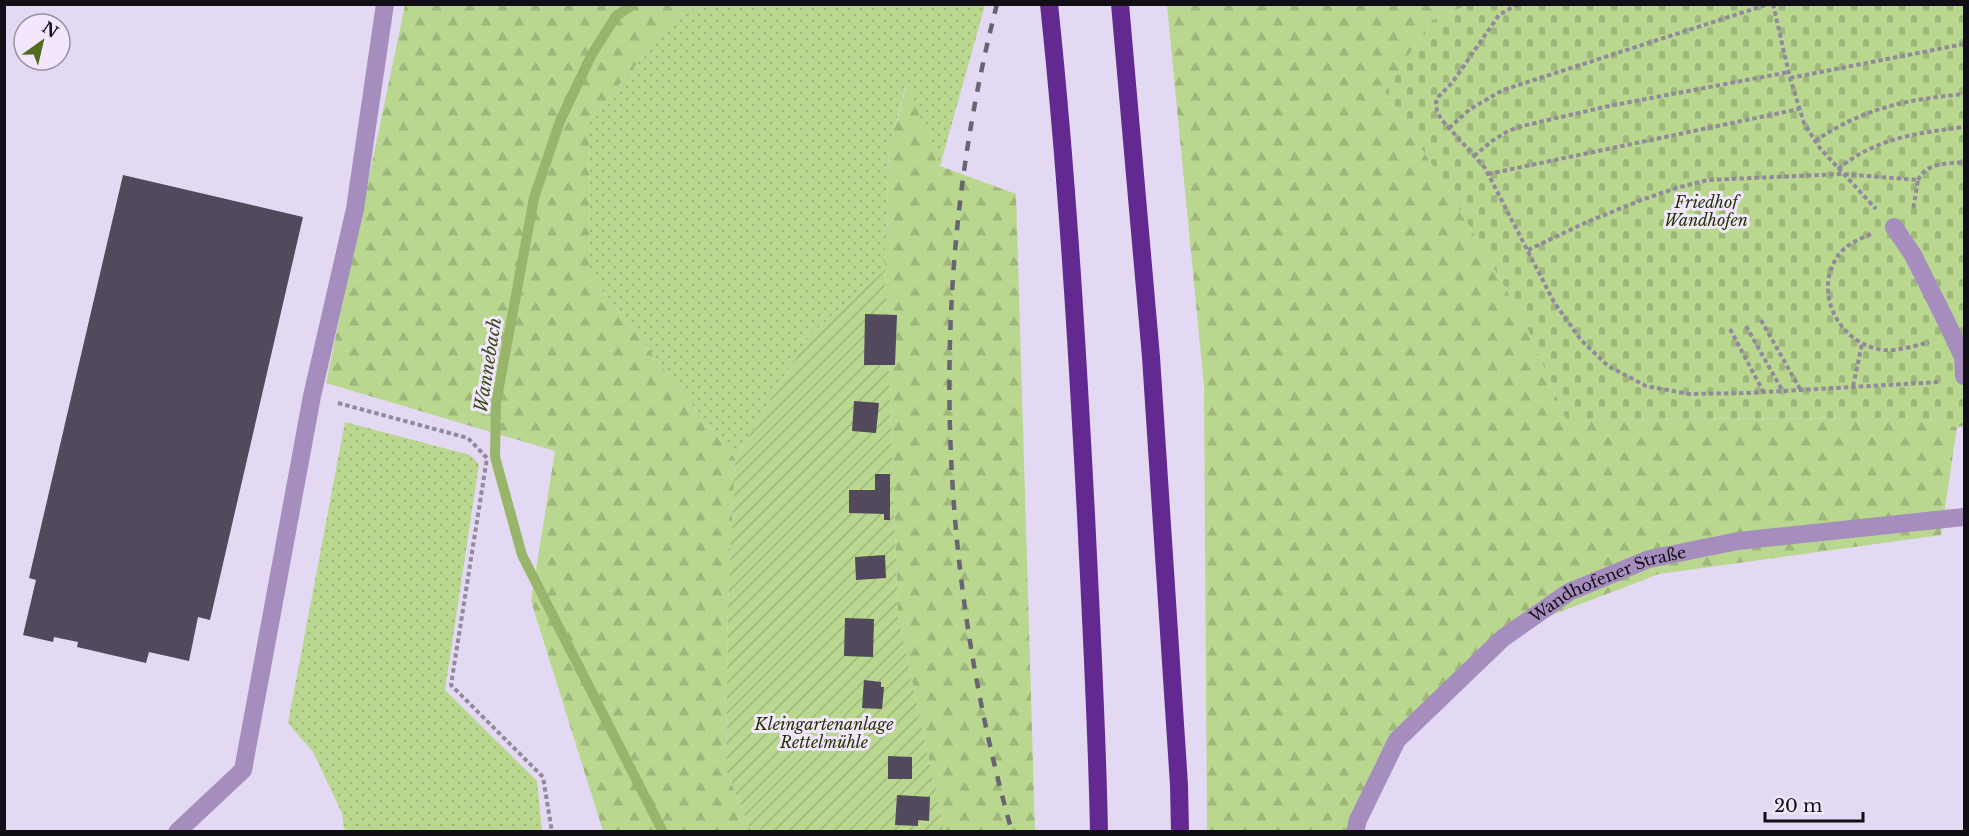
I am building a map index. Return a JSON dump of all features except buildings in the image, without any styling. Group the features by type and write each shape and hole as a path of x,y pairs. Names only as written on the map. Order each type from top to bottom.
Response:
{"highway":[{"path":"1049,4 1077,329 1099,831"},
{"path":"1120,4 1152,368 1180,831"}],"street":[{"path":"177,831 243,770 312,396 355,209 385,4"},
{"path":"1894,227 1913,255 1963,357 1965,376"},
{"name":"Wandhofener Straße","path":"1355,831 1358,820 1397,740 1503,638 1569,592 1649,559 1738,541 1965,517"}],"path":[{"path":"1518,4 1499,15 1452,83 1439,96 1436,102 1437,111 1441,119 1488,174 1554,302 1581,340 1608,366 1646,387 1689,394 1944,382"},
{"path":"1449,128 1470,109 1503,90 1771,4 1804,123 1815,141 1842,174 1894,227 1856,240 1841,253 1832,267 1828,284 1830,310 1843,329 1862,344 1884,350 1911,347 1940,340 1952,334"},
{"path":"1790,78 1965,45"},
{"path":"1474,156 1500,136 1522,126 1609,106 1789,72"},
{"path":"1815,141 1854,118 1886,106 1965,94"},
{"path":"1488,174 1800,109"},
{"path":"1838,169 1850,159 1901,136 1965,127"},
{"path":"1906,246 1918,180 1922,172 1929,167 1965,162"},
{"path":"1528,250 1597,218 1676,188 1708,180 1842,174 1918,180"},
{"path":"1761,320 1800,389"},
{"path":"1746,326 1782,390"},
{"path":"1730,328 1764,392"},
{"path":"1853,386 1862,344"},
{"path":"312,396 468,438 487,458 451,686 543,777 552,831"}],"green space":[{"path":"405,5 701,5 678,16 589,120 590,275 735,459 728,602 726,770 751,831 603,831 531,601 555,451 326,383"},
{"path":"701,5 985,5 940,166 906,85 889,147 885,270 809,336 735,459 590,275 589,120 678,16"},
{"path":"1167,5 1467,5 1431,21 1385,92 1446,186 1524,320 1566,419 1920,418 1957,427 1941,535 1659,574 1505,633 1389,746 1360,831 1207,831 1204,386"},
{"name":"Friedhof Wandhofen","path":"1467,5 1964,5 1964,426 1957,427 1920,418 1566,419 1524,320 1446,186 1385,92 1431,21"},
{"path":"907,84 940,166 1016,194 1035,831 944,831 898,615 885,270 889,147"},
{"name":"Kleingartenanlage Rettelmühle","path":"885,270 898,615 944,831 751,831 726,770 728,602 735,459 809,336"},
{"path":"345,422 470,455 479,464 445,690 537,781 542,831 348,831 344,829 342,813 313,752 288,723"}],"waterway":[{"name":"Wannebach","path":"634,4 616,16 592,54 560,121 534,198 496,403 495,457 522,555 663,832"}],"railway":[{"path":"997,4 974,106 959,210 951,314 950,419 955,523 968,627 987,730 1012,832"}]}
